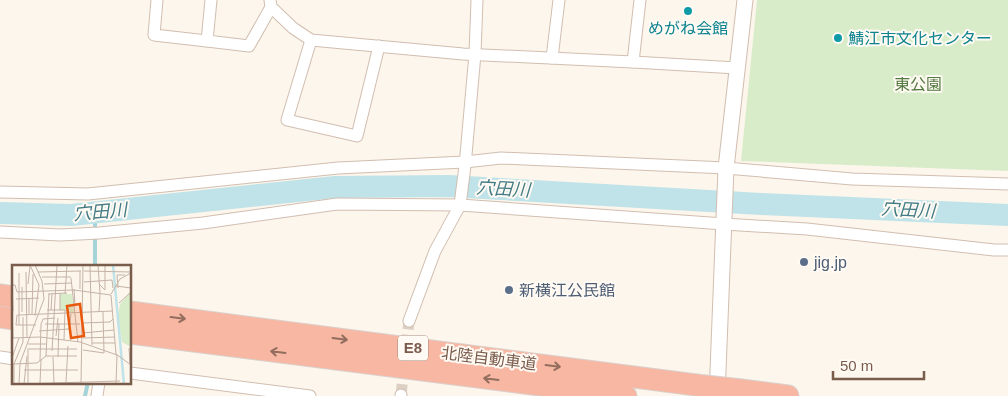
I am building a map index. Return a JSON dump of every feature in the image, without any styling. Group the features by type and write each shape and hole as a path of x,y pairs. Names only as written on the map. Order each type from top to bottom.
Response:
{"highway":[{"name":"北陸自動車道","path":"131,312 788,396"},
{"name":"北陸自動車道","path":"131,333 626,396"}],"street":[{"path":"157,0 154,35 250,46 270,3 292,28 311,40 463,54 737,68"},
{"path":"207,41 211,0"},
{"path":"409,321 435,251 460,202 475,54 477,0"},
{"path":"552,58 559,0"},
{"path":"633,62 640,0"},
{"path":"717,396 726,168 745,0"},
{"path":"311,40 282,119 357,136 378,46"},
{"path":"0,192 88,194 338,168 465,164 501,158 726,168 852,179 1008,184"},
{"path":"0,232 60,235 99,233 203,223 337,204 460,202 724,224 807,228 994,250 1008,250"},
{"path":"131,373 310,396"}],"green space":[{"name":"東公園","path":"757,0 1008,0 1008,171 741,161"}],"waterway":[{"name":"穴田川","path":"0,213 71,215 335,187 448,186 761,204 1008,215"},
{"path":"95,213 95,265"},
{"path":"85,396 88,384"}],"tunnel":[{"path":"401,395 409,321"}],"place":[{"name":"めがね会館","path":"688,11"},
{"name":"鯖江市文化センター","path":"838,38"},
{"name":"jig.jp","path":"804,262"},
{"name":"新横江公民館","path":"509,290"}]}
